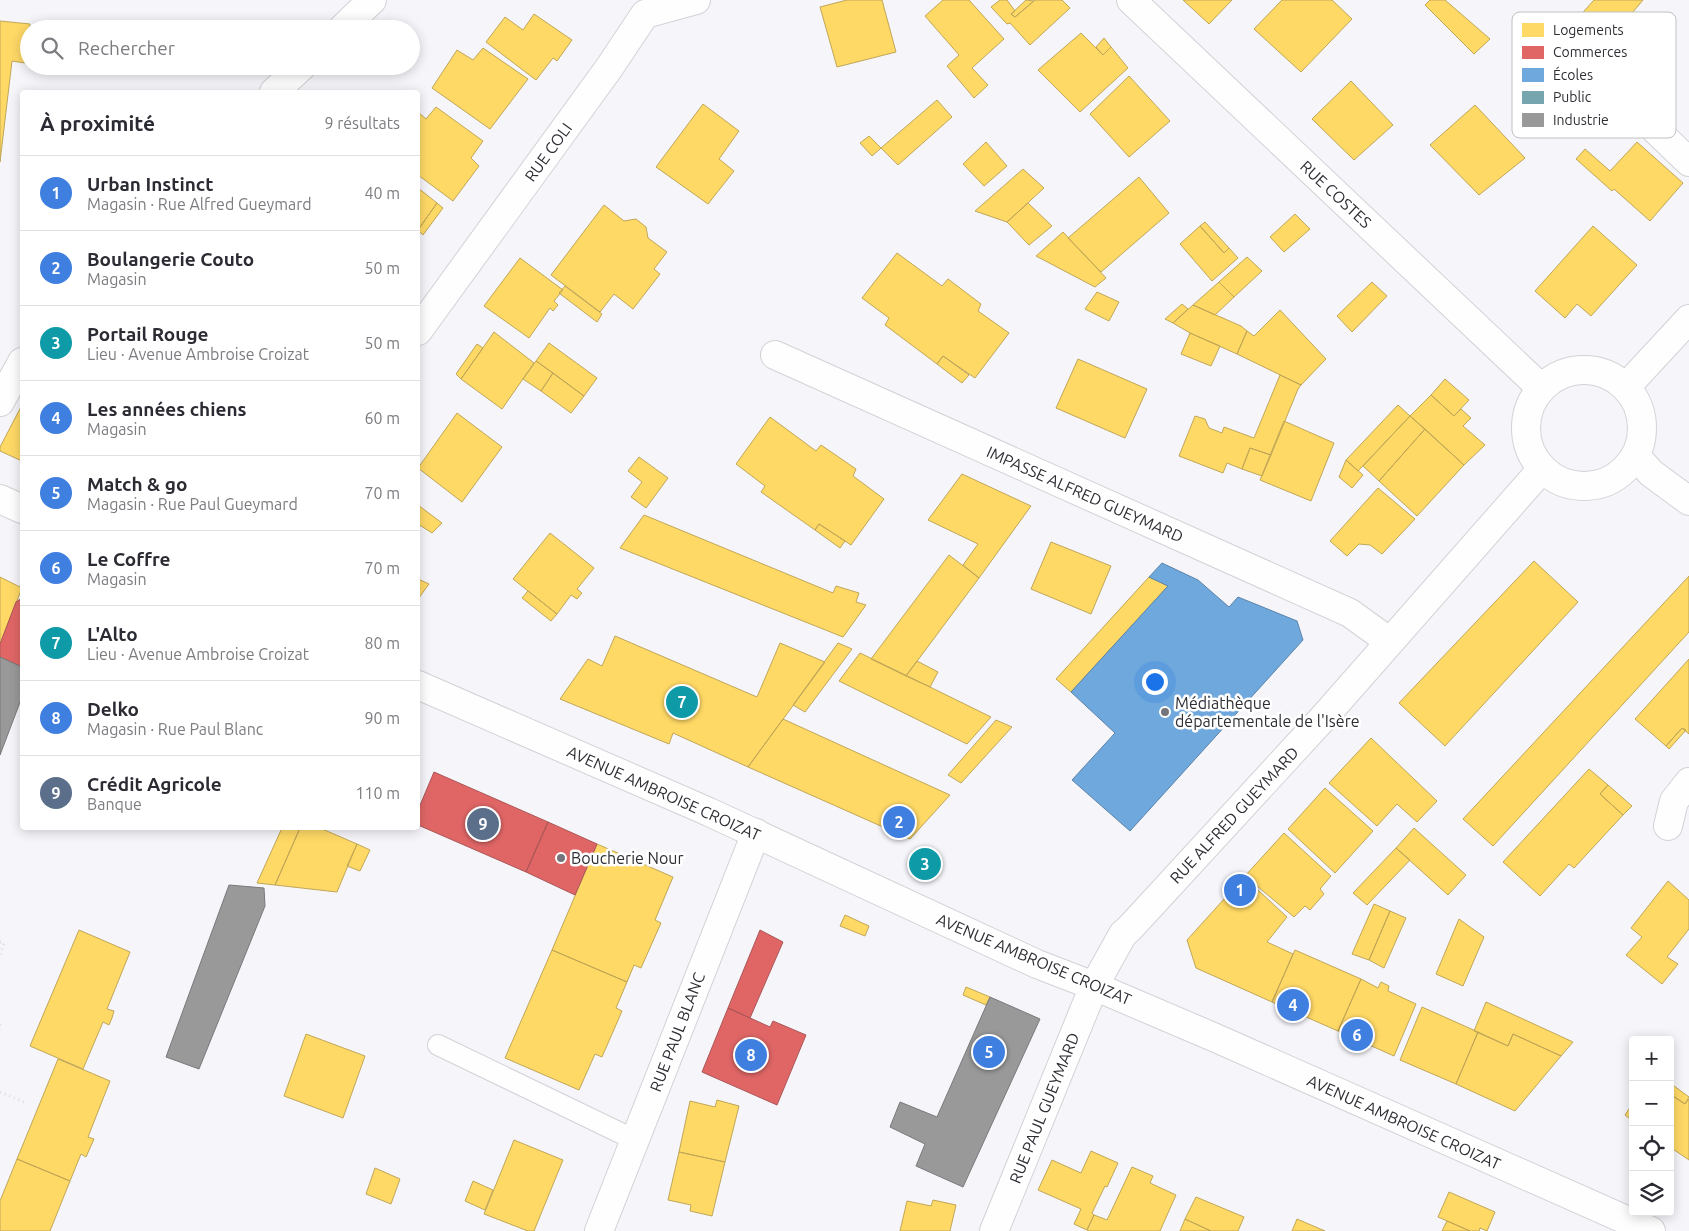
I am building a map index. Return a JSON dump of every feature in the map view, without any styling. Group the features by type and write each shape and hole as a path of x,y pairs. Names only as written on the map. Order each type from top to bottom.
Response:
{"street":[{"path":"351,20 372,0"},
{"name":"RUE COLI","path":"420,328 609,68 645,14 696,0"},
{"name":"RUE COSTES","path":"1131,0 1541,388"},
{"path":"276,90 292,75"},
{"path":"1664,138 1689,162"},
{"path":"1626,387 1689,319"},
{"name":"IMPASSE ALFRED GUEYMARD","path":"775,355 1350,613 1390,642"},
{"path":"0,402 20,366"},
{"path":"1574,370 1592,370 1610,376 1626,387 1636,402 1642,420 1642,438 1636,456 1624,470 1609,481 1592,486 1574,486 1556,480 1542,469 1531,454 1526,437 1526,420 1531,402 1541,388 1556,376 1574,370"},
{"path":"1636,456 1651,473 1689,501"},
{"name":"RUE ALFRED GUEYMARD","path":"1094,986 1123,934 1324,717 1542,469"},
{"path":"0,499 20,508"},
{"name":"AVENUE AMBROISE CROIZAT","path":"420,686 756,833 1037,964 1094,986 1651,1231"},
{"path":"1668,826 1674,801 1689,782"},
{"name":"RUE PAUL BLANC","path":"599,1231 756,833"},
{"name":"RUE PAUL GUEYMARD","path":"994,1231 1094,986"}],"lane":[{"path":"438,1044 635,1140"}],"path":[{"path":"0,942 4,943 0,955"},
{"path":"0,1025 2,1026 0,1030"},
{"path":"0,1092 24,1102"}],"building: Logements":[{"path":"847,0 882,0 896,52 837,67 820,7"},
{"path":"943,0 969,0 1004,39 972,68 988,85 974,98 947,66 959,55 925,16"},
{"path":"1000,0 1007,0 1015,11 1011,14 1015,17 1035,0 1062,0 1070,8 1030,45 1010,23 1007,24 991,7"},
{"path":"1026,0 1034,1 1015,17 1011,14"},
{"path":"1183,0 1232,0 1209,24"},
{"path":"1282,0 1332,0 1352,19 1301,72 1254,29"},
{"path":"1430,0 1445,0 1490,39 1474,54 1425,5"},
{"path":"1594,0 1643,0 1633,12 1583,12"},
{"path":"534,14 572,40 557,61 553,58 536,80 486,42 505,17 523,30"},
{"path":"0,21 20,23 20,62 12,61 0,162"},
{"path":"1081,33 1103,55 1111,47 1128,68 1080,112 1038,70"},
{"path":"1104,38 1111,47 1103,55 1096,47"},
{"path":"483,48 528,79 490,129 432,88 457,50 473,60"},
{"path":"1129,76 1170,121 1129,157 1090,114"},
{"path":"1351,81 1393,125 1354,160 1312,119"},
{"path":"937,100 952,117 898,165 881,148"},
{"path":"703,104 739,131 719,159 734,171 708,204 656,167"},
{"path":"1475,105 1525,158 1479,195 1430,145"},
{"path":"436,107 483,141 471,158 479,166 453,201 420,176 420,114 426,119"},
{"path":"869,136 881,148 872,156 860,143"},
{"path":"986,142 1007,166 984,186 963,164"},
{"path":"1637,142 1683,183 1650,221 1576,159 1585,149 1610,171"},
{"path":"1023,169 1044,188 1007,222 975,211"},
{"path":"1139,177 1169,213 1101,272 1068,238"},
{"path":"420,190 437,203 420,227"},
{"path":"437,203 443,208 423,235 420,232 420,227"},
{"path":"1028,203 1052,226 1029,245 1007,222"},
{"path":"604,205 624,221 636,219 646,227 648,238 667,252 654,269 660,274 633,309 614,294 600,312 551,275"},
{"path":"1295,214 1310,229 1284,252 1270,237"},
{"path":"1205,222 1229,248 1224,253 1200,226"},
{"path":"1200,226 1224,253 1229,248 1238,258 1212,281 1180,244"},
{"path":"1593,226 1637,265 1591,316 1577,304 1565,318 1535,291"},
{"path":"1063,232 1106,278 1095,287 1036,256"},
{"path":"897,253 942,286 948,279 981,304 978,311 1009,333 975,378 943,356 937,364 885,325 889,318 862,298"},
{"path":"1247,257 1262,271 1234,297 1219,282"},
{"path":"520,258 563,290 554,301 558,305 553,311 550,308 529,338 484,306"},
{"path":"1219,282 1234,297 1215,315 1193,305"},
{"path":"1372,282 1387,296 1352,332 1337,316"},
{"path":"565,286 602,314 597,322 559,293"},
{"path":"1097,292 1119,302 1109,321 1085,309"},
{"path":"1182,304 1188,309 1173,323 1165,319"},
{"path":"1193,305 1241,326 1247,331 1237,354 1190,333 1173,323"},
{"path":"1280,310 1326,359 1301,385 1237,354 1247,331 1254,336"},
{"path":"494,332 534,363 502,409 461,379"},
{"path":"1190,333 1220,346 1211,366 1181,354"},
{"path":"549,343 597,378 584,396 536,361"},
{"path":"477,344 483,348 461,379 456,374"},
{"path":"943,356 969,375 962,383 937,364"},
{"path":"1078,359 1147,389 1125,438 1056,408"},
{"path":"536,361 553,373 541,391 523,379"},
{"path":"553,373 584,396 571,413 541,391"},
{"path":"1280,375 1301,385 1271,455 1250,448 1242,469 1227,463 1223,473 1179,456 1195,416 1205,419 1209,428 1222,433 1224,427 1254,438"},
{"path":"1445,379 1469,400 1454,416 1431,395"},
{"path":"1431,395 1454,416 1461,409 1471,418 1463,426 1485,445 1464,465 1410,416"},
{"path":"1398,405 1410,416 1358,471 1346,460"},
{"path":"20,409 20,460 0,451 0,447"},
{"path":"457,413 502,447 462,502 420,470 420,465"},
{"path":"1410,416 1425,429 1379,481 1363,466"},
{"path":"770,417 816,451 821,445 856,469 853,476 884,499 851,545 819,524 815,530 761,492 765,486 736,464"},
{"path":"1284,421 1334,443 1311,501 1260,480"},
{"path":"1425,429 1464,465 1417,516 1379,481"},
{"path":"1250,448 1271,455 1262,476 1242,469"},
{"path":"639,457 668,478 646,508 631,497 642,482 628,471"},
{"path":"1346,460 1363,475 1352,488 1339,477"},
{"path":"962,474 1031,506 979,578 963,565 978,544 928,520"},
{"path":"1378,488 1415,519 1382,554 1370,545 1359,544 1347,556 1330,541"},
{"path":"420,506 442,523 432,533 420,525"},
{"path":"644,515 833,593 836,586 859,593 856,602 866,605 843,637 620,548"},
{"path":"819,524 845,541 840,548 815,530"},
{"path":"550,533 594,568 577,589 582,593 577,599 571,595 557,614 513,579"},
{"path":"1051,542 1111,566 1091,614 1031,589"},
{"path":"949,555 979,578 906,676 871,659"},
{"path":"1534,561 1578,602 1445,746 1399,703"},
{"path":"1689,576 1689,632 1493,846 1463,819"},
{"path":"0,577 20,587 20,593 0,644"},
{"path":"1149,577 1168,586 1071,692 1056,679"},
{"path":"420,580 429,584 420,596"},
{"path":"528,591 557,614 551,621 522,598"},
{"path":"615,636 757,697 780,643 825,662 748,767 673,733 669,744 560,699 588,659 602,666"},
{"path":"838,643 852,649 805,712 793,705"},
{"path":"860,653 991,717 967,744 839,681"},
{"path":"1689,659 1689,734 1682,728 1666,746 1635,719"},
{"path":"917,661 938,672 930,687 906,676"},
{"path":"783,719 950,795 910,839 748,767"},
{"path":"996,720 1012,727 961,783 948,775"},
{"path":"1682,728 1686,730 1669,749 1666,746"},
{"path":"1371,738 1437,801 1417,822 1397,804 1377,826 1329,783"},
{"path":"1589,769 1608,785 1600,794 1623,815 1574,868 1569,864 1540,896 1503,862"},
{"path":"1608,785 1632,806 1623,815 1600,794"},
{"path":"1325,788 1373,831 1335,873 1288,829"},
{"path":"1414,828 1466,875 1448,895 1396,848"},
{"path":"281,830 299,830 275,885 257,883"},
{"path":"299,830 325,830 357,844 337,892 275,885"},
{"path":"1284,833 1331,876 1320,889 1324,894 1310,910 1305,906 1294,917 1245,876"},
{"path":"357,844 370,850 360,871 347,866"},
{"path":"597,844 673,877 655,920 661,923 641,968 634,965 627,982 552,950"},
{"path":"1396,848 1410,860 1367,905 1353,893"},
{"path":"1244,877 1287,917 1267,942 1293,954 1272,1002 1196,968 1187,940"},
{"path":"1668,881 1689,900 1689,929 1667,957 1678,964 1662,984 1626,955 1642,937 1631,928"},
{"path":"1374,904 1390,911 1369,960 1352,954"},
{"path":"1390,911 1406,918 1384,968 1369,960"},
{"path":"845,915 869,926 865,936 840,926"},
{"path":"1459,919 1484,937 1463,986 1436,974"},
{"path":"79,930 130,952 107,1009 114,1011 112,1018 109,1025 103,1022 83,1069 30,1046"},
{"path":"552,950 627,982 616,1008 622,1011 602,1057 595,1054 579,1090 505,1058"},
{"path":"1295,950 1361,979 1338,1031 1272,1002"},
{"path":"1361,979 1378,988 1381,982 1389,986 1388,991 1416,1004 1394,1056 1338,1031"},
{"path":"966,987 990,997 986,1005 963,995"},
{"path":"1486,1002 1573,1042 1561,1056 1513,1034 1508,1046 1474,1031"},
{"path":"1422,1007 1478,1032 1456,1084 1400,1060"},
{"path":"1478,1032 1508,1046 1513,1034 1561,1056 1515,1111 1456,1084"},
{"path":"306,1034 365,1056 343,1118 284,1096"},
{"path":"58,1059 110,1081 88,1137 94,1139 86,1157 81,1154 70,1181 17,1159"},
{"path":"1674,1086 1689,1097 1685,1104 1674,1097"},
{"path":"1674,1097 1685,1104 1689,1099 1689,1160 1674,1150"},
{"path":"717,1100 739,1106 725,1162 679,1152 690,1101 715,1107"},
{"path":"1629,1109 1629,1118 1625,1115"},
{"path":"514,1140 563,1160 534,1231 528,1231 484,1214"},
{"path":"1091,1151 1118,1163 1092,1213 1094,1215 1087,1230 1074,1224 1081,1209 1038,1190 1052,1160 1081,1173"},
{"path":"679,1152 725,1162 712,1216 690,1211 691,1205 668,1200"},
{"path":"17,1159 70,1181 50,1231 0,1231 0,1201"},
{"path":"1132,1167 1153,1176 1150,1183 1176,1195 1160,1231 1087,1230 1094,1215 1107,1220"},
{"path":"375,1168 400,1179 391,1204 366,1194"},
{"path":"473,1181 493,1190 485,1210 465,1201"},
{"path":"1449,1192 1495,1212 1487,1231 1480,1228 1479,1231 1470,1231 1438,1217"},
{"path":"1196,1197 1244,1217 1238,1231 1211,1231 1185,1219"},
{"path":"933,1200 956,1205 950,1231 900,1231 907,1201 931,1206"},
{"path":"1185,1219 1211,1231 1180,1231"},
{"path":"1297,1219 1325,1231 1292,1231"},
{"path":"1447,1221 1470,1231 1442,1231"}],"building: Commerces":[{"path":"20,599 20,666 0,657 0,644 16,602"},
{"path":"434,772 548,822 526,872 420,826 420,805"},
{"name":"Boucherie Nour","path":"548,822 597,844 575,895 526,872"},
{"path":"760,930 783,942 750,1018 728,1008"},
{"path":"728,1008 770,1027 773,1021 806,1035 777,1105 702,1072"}],"building: Écoles":[{"name":"Médiathèque départementale de l'Isère","path":"1162,563 1198,580 1229,607 1238,597 1297,621 1303,640 1130,831 1072,780 1115,733 1071,692 1168,586 1149,577"}],"building: Public":[{"path":"915,853 940,864 935,875 910,864"}],"building: Industrie":[{"path":"0,657 20,666 20,702 0,755"},
{"path":"229,885 264,888 265,906 199,1069 166,1057"},
{"path":"990,997 1040,1019 963,1187 916,1166 925,1144 890,1127 900,1102 937,1117"}],"place":[{"name":"L'Alto","path":"682,702"},
{"name":"Médiathèque départementale de l'Isère","path":"1165,712"},
{"name":"Boulangerie Couto","path":"899,822"},
{"name":"Crédit Agricole","path":"483,824"},
{"name":"Boucherie Nour","path":"561,858"},
{"name":"Portail Rouge","path":"925,864"},
{"name":"Urban Instinct","path":"1240,890"},
{"name":"Les années chiens","path":"1293,1005"},
{"name":"Le Coffre","path":"1357,1035"},
{"name":"Match & go","path":"989,1052"},
{"name":"Delko","path":"751,1055"}]}
